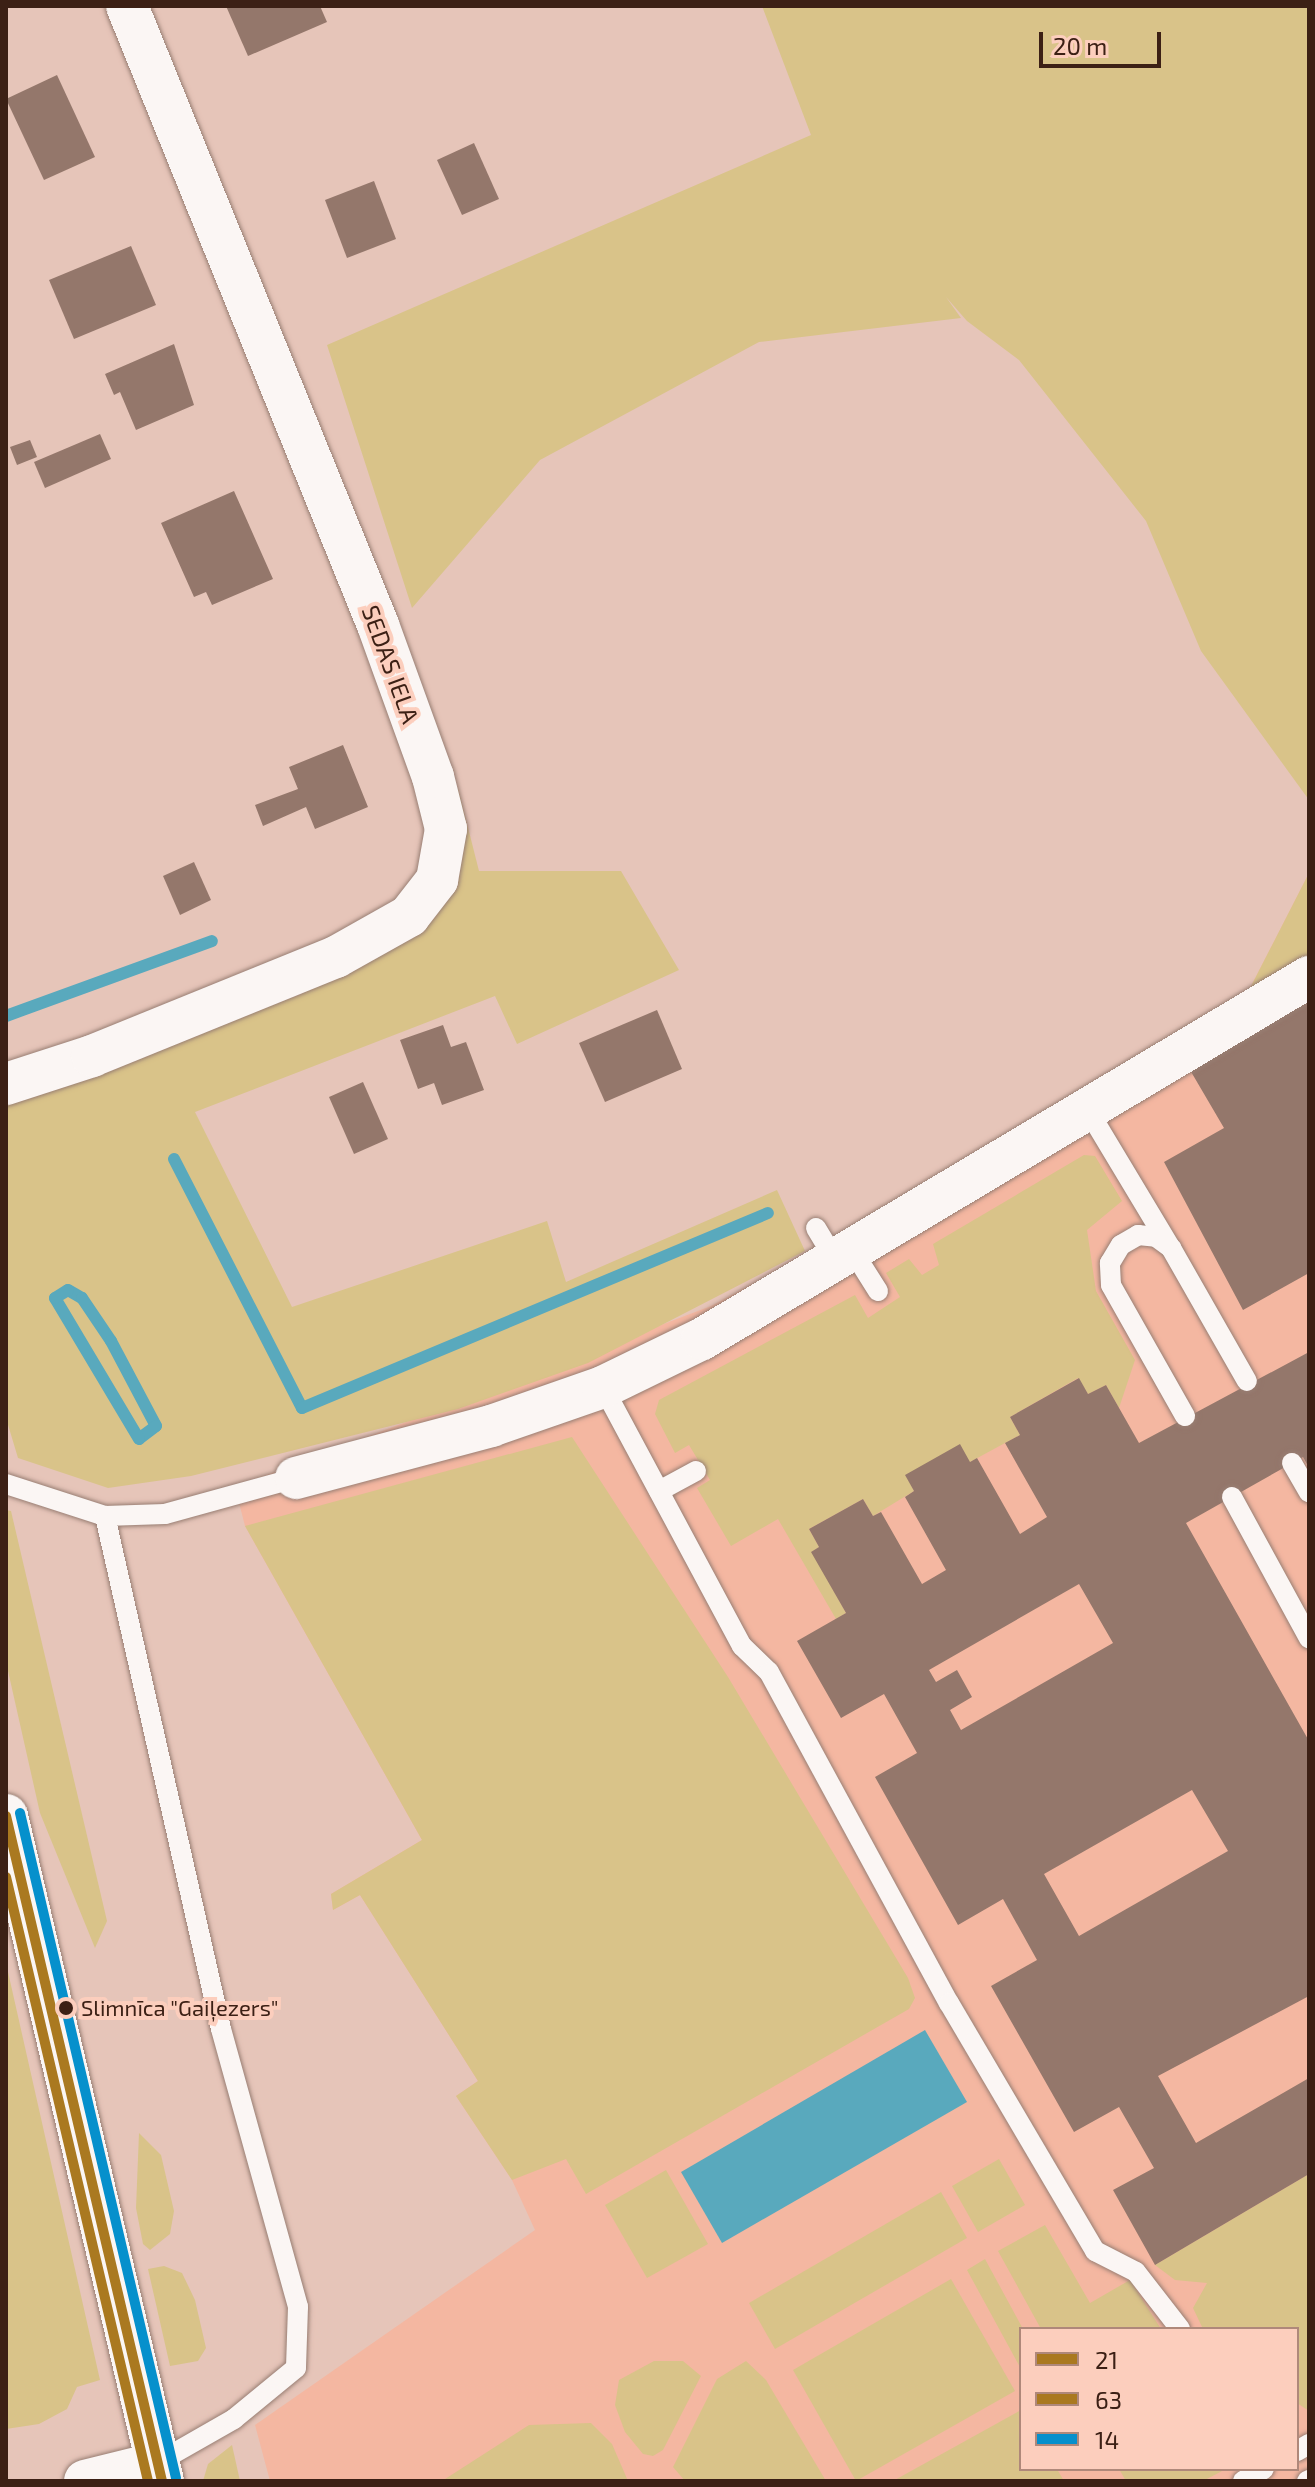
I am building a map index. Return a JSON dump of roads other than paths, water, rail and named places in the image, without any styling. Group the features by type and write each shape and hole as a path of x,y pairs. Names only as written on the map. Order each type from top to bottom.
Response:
{"street":[{"name":"SEDAS IELA","path":"6,1084 92,1056 336,957 409,916 437,880 446,829 378,625 127,6"},
{"path":"296,1478 491,1426 603,1387 702,1339 836,1248 1089,1112 1131,1080 1309,977"},
{"path":"6,1816 159,2472 85,2481"}],"lane":[{"path":"1089,1112 1247,1381"},
{"path":"1171,1248 1156,1237 1138,1235 1121,1245 1110,1263 1111,1285 1185,1416"},
{"path":"836,1248 878,1291"},
{"path":"603,1387 742,1646 769,1672 949,2003 1095,2251 1136,2272 1178,2327"},
{"path":"1292,1463 1309,1493"},
{"path":"659,1491 696,1471"},
{"path":"6,1484 105,1516 165,1514 296,1478"},
{"path":"1232,1497 1309,1638"},
{"path":"105,1516 221,2029 298,2307 296,2368 234,2419 159,2472"},
{"path":"1243,2481 1260,2471"}],"water":[{"path":"925,2030 967,2102 722,2243 681,2172"}],"waterway":[{"path":"6,1016 212,941"},
{"path":"174,1159 302,1408 768,1213"},
{"path":"68,1290 82,1298 111,1341 156,1426 139,1439 55,1298 68,1290"}],"place":[{"name":"Slimnīca \"Gaiļezers\"","path":"66,2008"}]}
